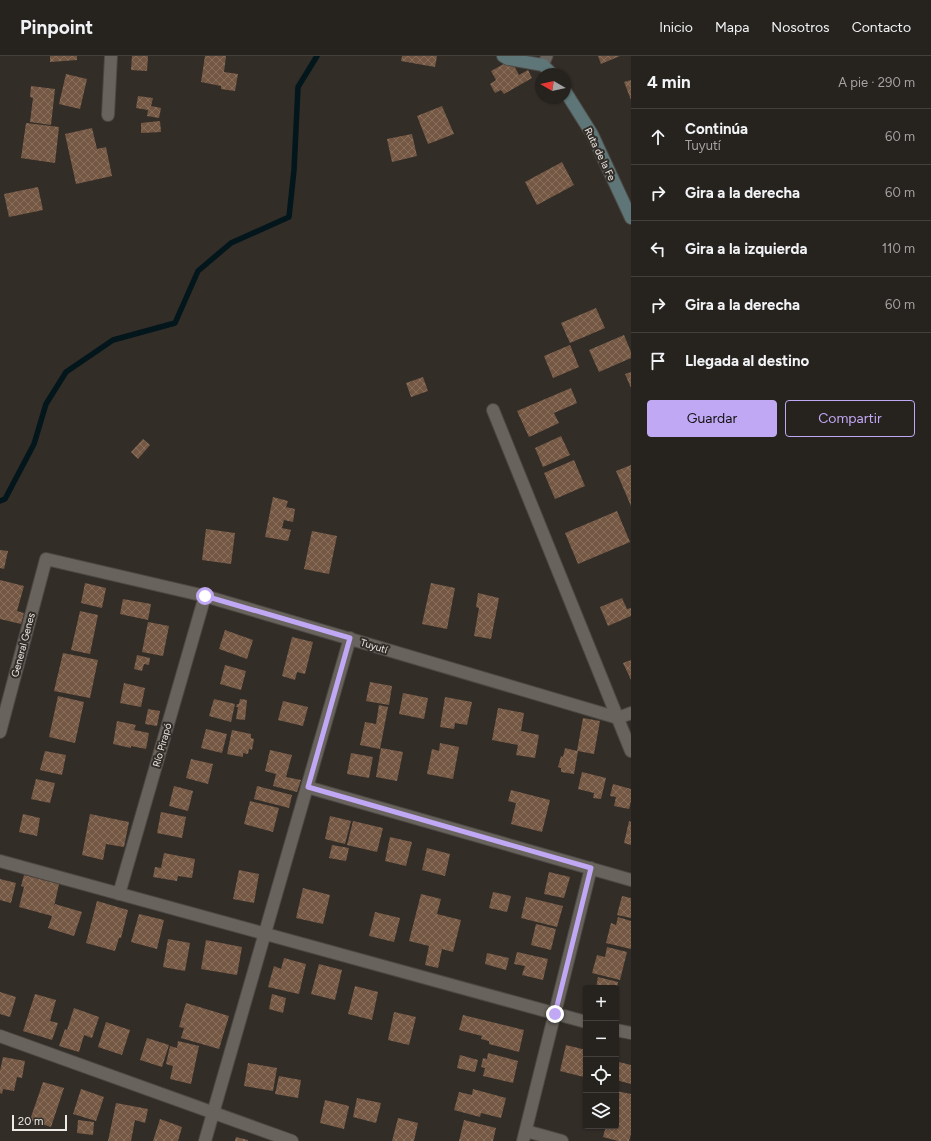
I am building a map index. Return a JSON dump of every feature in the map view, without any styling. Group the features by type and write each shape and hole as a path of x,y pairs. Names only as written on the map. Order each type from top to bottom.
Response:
{"main road":[{"path":"503,56 508,59 545,60"},
{"name":"Ruta de la Fe","path":"571,101 592,134 631,218"}],"street":[{"path":"108,115 111,56"},
{"path":"493,410 631,750"},
{"name":"Tuyutí","path":"46,559 205,596 618,718"},
{"name":"General Genes","path":"0,732 46,559"},
{"name":"Río Pirapó","path":"119,894 205,596"},
{"path":"206,1141 350,638"},
{"path":"618,718 631,713"},
{"path":"308,787 631,880"},
{"path":"0,861 583,1021"},
{"path":"562,1141 525,1136 591,868"},
{"path":"619,1031 631,1033"},
{"path":"0,1036 292,1141"}],"building":[{"path":"50,56 77,56 77,60 50,62"},
{"path":"132,56 148,56 147,71 131,70"},
{"path":"205,56 226,56 224,72 238,74 235,91 221,89 221,86 201,82"},
{"path":"402,56 437,56 435,67 401,61"},
{"path":"598,56 620,56 601,64"},
{"path":"511,60 519,75 528,70 532,78 504,94 501,90 495,93 490,84 496,80 491,71"},
{"path":"66,74 87,79 80,109 59,104"},
{"path":"631,80 631,100 624,82"},
{"path":"31,86 55,89 51,125 30,122 33,98 30,97"},
{"path":"138,96 153,98 151,106 161,108 159,118 147,116 148,110 136,108"},
{"path":"442,106 454,134 428,144 417,116"},
{"path":"160,121 161,132 141,133 141,123"},
{"path":"26,123 59,127 55,163 21,158"},
{"path":"92,128 97,149 106,147 112,176 76,184 65,134"},
{"path":"412,134 417,156 392,162 387,139"},
{"path":"562,162 574,185 537,205 525,182"},
{"path":"38,187 43,210 9,217 4,194"},
{"path":"596,308 605,328 570,343 561,323"},
{"path":"624,335 631,352 631,358 599,372 589,350"},
{"path":"570,345 579,367 553,378 544,356"},
{"path":"631,372 631,388 625,374"},
{"path":"423,377 428,391 411,397 406,383"},
{"path":"571,388 577,403 554,413 559,423 529,437 517,411"},
{"path":"561,436 570,455 543,467 535,448"},
{"path":"143,439 150,445 138,459 131,452"},
{"path":"574,460 585,486 555,499 544,473"},
{"path":"631,465 631,506 616,471"},
{"path":"273,497 288,501 286,507 295,509 293,522 284,520 282,528 291,530 288,541 265,537"},
{"path":"617,511 630,542 578,564 565,533"},
{"path":"206,529 235,533 231,564 202,560"},
{"path":"312,531 337,536 329,574 304,569"},
{"path":"0,550 8,551 4,569 0,568"},
{"path":"0,580 24,586 17,611 24,613 21,624 0,619"},
{"path":"85,583 106,588 102,608 81,603"},
{"path":"431,583 455,588 447,629 422,624"},
{"path":"478,593 499,598 491,639 474,636 479,608 476,607"},
{"path":"622,598 627,609 631,608 631,616 608,626 600,607"},
{"path":"123,599 151,604 148,620 120,614"},
{"path":"80,611 98,615 90,654 71,650"},
{"path":"148,622 169,626 163,656 142,652"},
{"path":"225,630 253,640 247,659 219,649"},
{"path":"292,637 313,642 305,674 297,672 295,680 282,676"},
{"path":"63,653 98,660 90,698 54,691"},
{"path":"137,655 150,658 149,665 144,664 142,671 134,669"},
{"path":"631,660 631,680 623,663"},
{"path":"225,665 246,671 241,690 220,684"},
{"path":"370,682 392,686 389,705 366,701"},
{"path":"124,683 145,688 141,707 120,703"},
{"path":"403,693 428,698 424,719 399,714"},
{"path":"58,696 84,702 75,743 49,737"},
{"path":"445,697 472,702 467,725 455,723 454,729 440,727"},
{"path":"214,699 235,704 231,722 209,716"},
{"path":"240,699 247,700 245,720 236,719 238,707 236,707 237,704 239,704"},
{"path":"283,701 308,707 303,726 278,720"},
{"path":"379,705 388,707 380,749 360,745 365,722 376,724"},
{"path":"498,708 524,713 521,731 539,735 535,758 516,755 518,745 492,740"},
{"path":"148,709 160,711 157,726 145,724"},
{"path":"583,718 600,721 594,754 578,751 574,774 561,772 561,768 558,767 561,756 563,757 565,748 577,751"},
{"path":"117,721 136,725 134,730 149,733 146,749 131,746 131,748 113,744"},
{"path":"206,729 227,734 222,753 201,748"},
{"path":"232,730 251,734 251,738 254,739 252,750 249,749 248,754 243,753 243,757 227,754"},
{"path":"440,743 459,747 453,779 427,774 432,749 439,751"},
{"path":"381,748 403,752 397,781 376,777"},
{"path":"270,750 292,755 286,777 301,780 297,792 273,786 276,774 265,771"},
{"path":"45,751 66,755 62,775 40,770"},
{"path":"351,753 373,757 369,778 347,774"},
{"path":"191,759 213,764 208,784 186,778"},
{"path":"582,772 606,778 601,799 593,798 594,793 578,789"},
{"path":"36,779 55,783 50,803 31,799"},
{"path":"613,784 631,789 629,809 614,806 616,797 610,796"},
{"path":"174,786 193,791 188,811 169,806"},
{"path":"257,786 292,795 289,808 254,799"},
{"path":"511,790 550,800 542,832 511,824 516,803 508,801"},
{"path":"250,801 279,808 273,832 244,824"},
{"path":"161,812 186,817 182,838 157,833"},
{"path":"23,814 40,818 37,836 19,832"},
{"path":"90,814 129,822 124,847 106,844 103,860 82,855"},
{"path":"330,816 351,821 345,844 325,839"},
{"path":"353,821 383,828 377,852 347,845"},
{"path":"629,821 631,822 631,845 624,843"},
{"path":"390,837 412,842 406,866 385,861"},
{"path":"332,845 349,848 346,861 329,858"},
{"path":"427,848 450,854 445,876 422,870"},
{"path":"164,853 195,859 192,878 178,876 177,881 153,877 155,867 161,868"},
{"path":"239,870 259,874 254,903 233,899"},
{"path":"549,872 570,877 564,898 544,894"},
{"path":"24,875 59,884 53,911 55,904 82,912 74,936 48,928 52,916 19,907 24,887 21,886"},
{"path":"0,879 16,883 11,903 0,900"},
{"path":"303,888 330,895 323,924 296,918"},
{"path":"493,892 511,896 507,912 489,908"},
{"path":"421,894 441,899 437,914 461,920 453,952 442,949 438,968 425,965 429,946 409,941"},
{"path":"622,896 631,898 631,918 617,915"},
{"path":"526,897 563,906 557,927 521,918"},
{"path":"97,901 128,910 121,938 119,938 115,951 86,943"},
{"path":"375,912 400,918 394,942 369,936"},
{"path":"139,914 164,920 157,949 131,942"},
{"path":"618,917 631,921 631,949 606,943 611,923 616,925"},
{"path":"536,924 556,929 551,950 531,945"},
{"path":"168,939 190,943 185,971 163,967"},
{"path":"206,940 242,947 237,975 201,969"},
{"path":"607,947 627,952 620,980 592,973 597,955 605,957"},
{"path":"517,952 548,959 543,980 522,975 525,966 514,964"},
{"path":"487,953 509,958 506,970 485,964"},
{"path":"284,958 306,964 299,994 268,987 274,966 281,969"},
{"path":"319,964 342,970 335,1000 311,994"},
{"path":"598,977 618,982 618,985 597,985"},
{"path":"355,986 378,992 372,1020 348,1014"},
{"path":"0,992 16,997 10,1017 0,1014"},
{"path":"35,994 56,1000 50,1021 58,1023 52,1040 23,1031"},
{"path":"272,994 286,998 283,1013 269,1009"},
{"path":"186,1003 229,1016 219,1049 181,1038 184,1028 179,1027"},
{"path":"74,1008 99,1017 92,1038 84,1035 79,1052 59,1046 65,1029 67,1030"},
{"path":"394,1012 416,1017 409,1045 388,1040"},
{"path":"463,1015 524,1030 519,1052 489,1044 489,1041 481,1039 482,1036 459,1030"},
{"path":"106,1022 130,1030 122,1055 98,1047"},
{"path":"147,1038 169,1045 162,1067 140,1060"},
{"path":"178,1041 199,1046 191,1084 170,1079 173,1066 166,1064 170,1046 177,1048"},
{"path":"566,1045 583,1049 583,1077 560,1071"},
{"path":"488,1053 518,1061 513,1083 483,1076 485,1068 481,1067 483,1058 487,1059"},
{"path":"460,1055 478,1060 475,1072 457,1068"},
{"path":"3,1057 25,1061 22,1078 17,1077 14,1091 3,1089 2,1094 0,1093 0,1071"},
{"path":"619,1062 631,1065 631,1084 619,1081"},
{"path":"248,1063 277,1068 273,1091 244,1086"},
{"path":"279,1076 301,1080 298,1098 275,1094"},
{"path":"43,1082 64,1088 51,1127 30,1120"},
{"path":"81,1089 104,1097 96,1121 73,1114"},
{"path":"473,1089 506,1098 501,1118 481,1113 480,1117 454,1110 459,1092 472,1095"},
{"path":"619,1092 631,1094 631,1134 629,1141 618,1141 603,1137 605,1129 619,1129"},
{"path":"357,1098 381,1103 376,1123 353,1117"},
{"path":"325,1100 349,1106 344,1129 320,1123"},
{"path":"116,1103 148,1109 145,1123 135,1120 131,1141 108,1141"},
{"path":"398,1118 418,1123 414,1141 392,1141"},
{"path":"160,1119 182,1127 178,1141 153,1141"},
{"path":"78,1120 94,1122 93,1135 77,1133"},
{"path":"464,1120 496,1128 493,1141 459,1141"},
{"path":"236,1137 248,1140 248,1141 235,1141"}],"waterway":[{"path":"0,501 5,499 34,444 46,404 66,372 113,340 175,323 198,271 231,243 289,217 294,170 298,87 317,56"}],"route":[{"path":"205,596 350,638 308,787 591,868 555,1014"}]}
